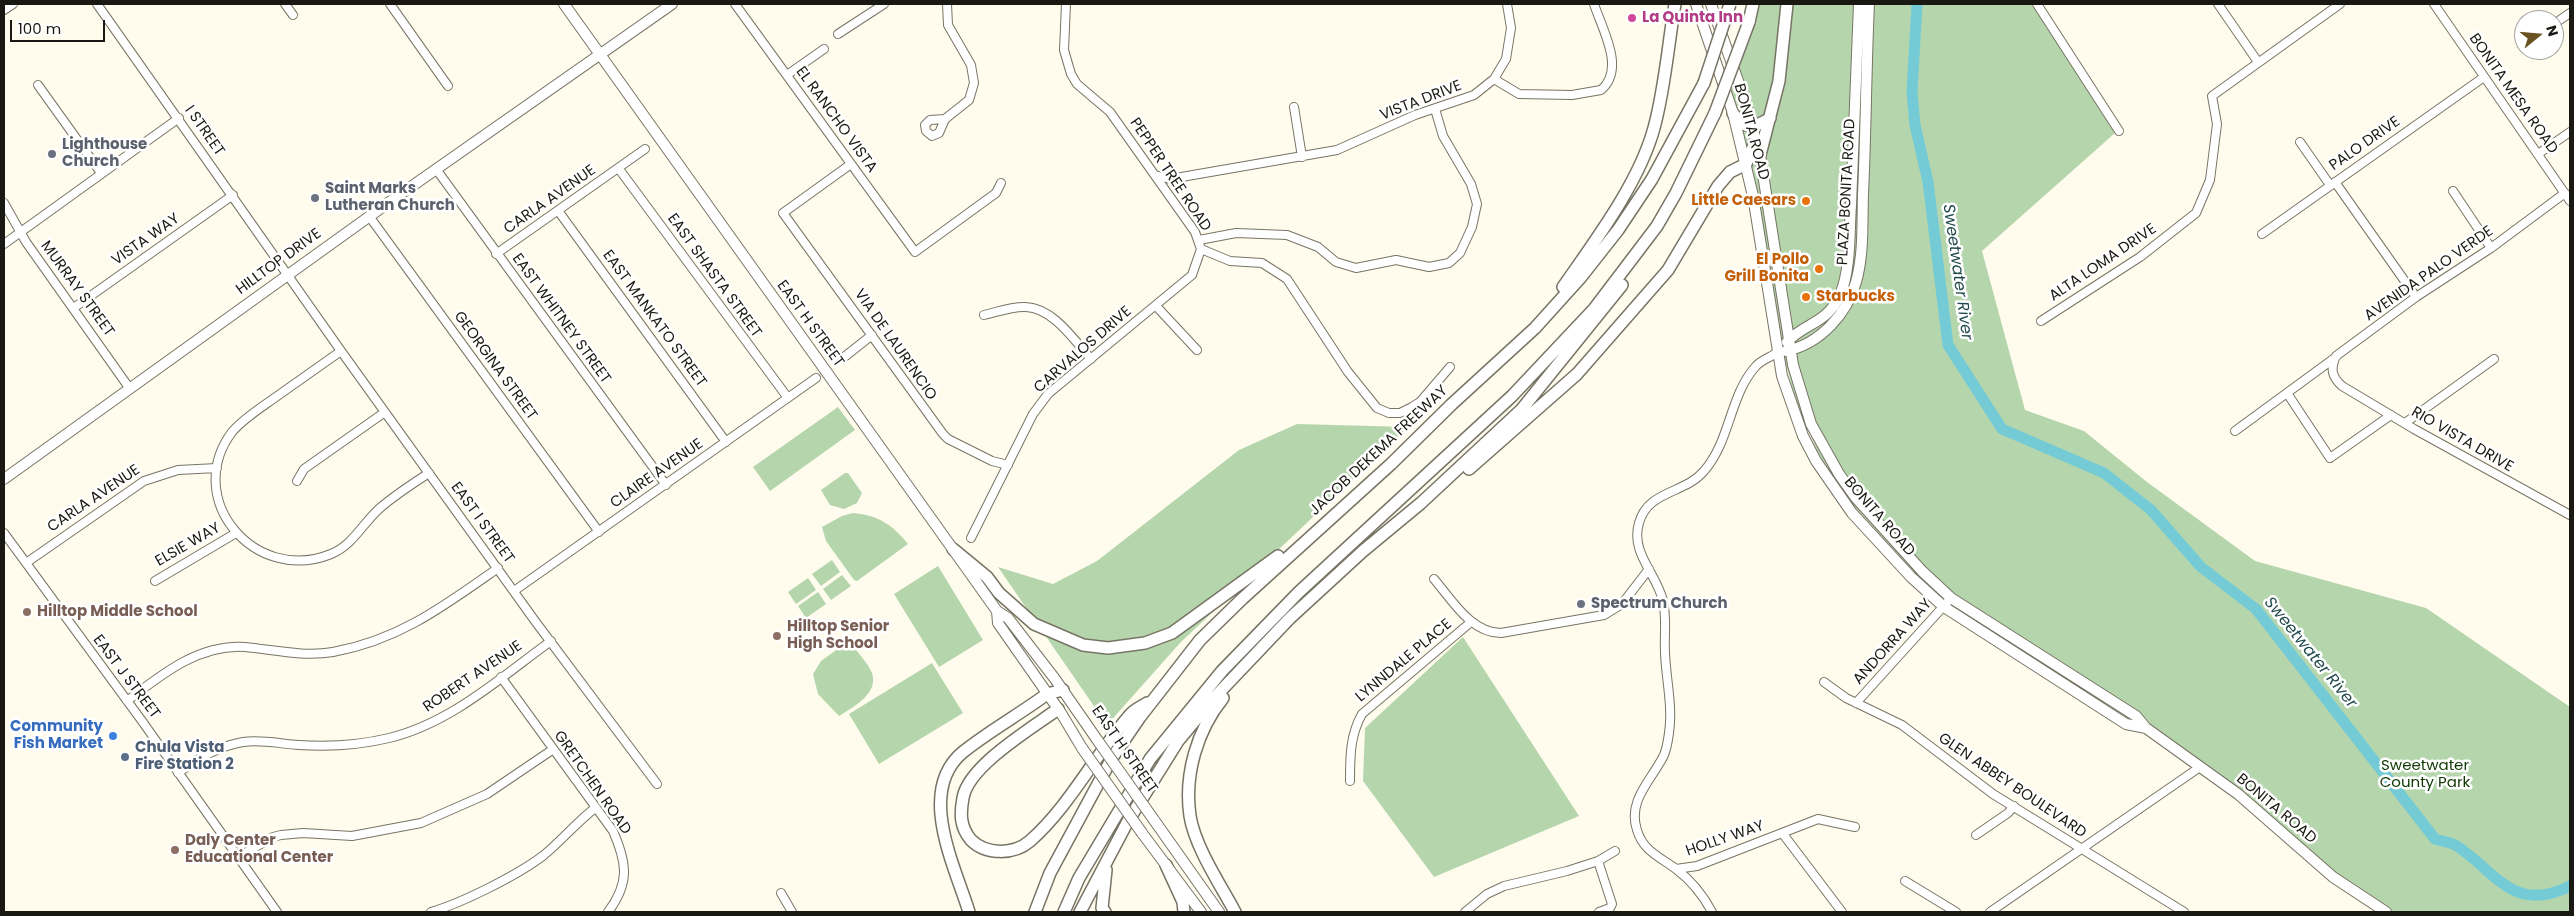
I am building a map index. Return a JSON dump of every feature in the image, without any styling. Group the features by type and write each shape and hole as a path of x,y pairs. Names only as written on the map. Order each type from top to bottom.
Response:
{"highway":[{"path":"1536,328 1601,233 1639,166 1654,130 1675,4"},
{"name":"JACOB DEKEMA FREEWAY","path":"1034,912 1050,872 1112,758 1154,698 1200,640 1324,522 1392,464 1452,404 1536,328 1581,277 1622,223 1660,166 1704,83 1730,4"},
{"path":"1080,912 1128,821 1178,741 1236,673 1364,551 1445,482 1522,409 1575,346 1619,289 1649,244 1676,193 1714,113 1749,22 1754,4"},
{"path":"1760,155 1779,81 1787,4"},
{"path":"1733,113 1740,124 1752,126 1762,124 1770,118"},
{"path":"1445,482 1470,469 1577,374 1668,270 1718,186 1730,172 1746,164 1756,140"},
{"path":"1064,912 1079,878 1150,759 1222,671 1299,592 1536,372 1594,309 1657,226"},
{"path":"953,550 988,577 999,593 1034,624 1083,644 1108,648 1145,643 1172,633 1324,522"},
{"path":"1235,912 1202,850 1190,816 1190,777 1197,744 1211,713 1268,642"},
{"path":"969,912 939,816 940,795 947,773 961,754 1047,694 1063,690"},
{"path":"1058,709 994,756 964,788 960,813 964,832 979,848 1001,852 1020,847 1030,841 1069,795 1130,714 1154,698"},
{"path":"1105,912 1102,908 1104,874 1128,821"},
{"path":"1166,865 1183,902 1184,912"}],"main road":[{"name":"EAST H STREET","path":"564,4 997,611 1008,618 1063,690 1219,912"},
{"name":"HILLTOP DRIVE","path":"4,479 369,216 672,4"},
{"name":"BONITA ROAD","path":"1696,4 1733,113 1754,196 1778,352 1790,403 1803,436 1831,485 1872,534 1944,607 2126,724 2146,728"},
{"name":"BONITA ROAD","path":"1711,4 1760,155 1791,350 1801,396 1811,424 1838,474 1856,498 1888,534 1951,598 2136,716 2146,728 2238,794 2333,877 2380,911"},
{"name":"PLAZA BONITA ROAD","path":"1778,352 1790,339 1818,322 1831,309 1840,294 1844,274 1852,173 1859,4"},
{"name":"PLAZA BONITA ROAD","path":"1778,352 1791,350 1811,342 1836,319 1849,300 1856,282 1862,232 1869,4"},
{"name":"EAST H STREET","path":"997,611 998,623 1058,709 1082,748 1201,912"}],"street":[{"name":"I STREET","path":"97,4 288,275"},
{"path":"285,4 293,15"},
{"path":"390,4 448,86"},
{"name":"EL RANCHO VISTA","path":"735,4 916,252 996,193 1001,183"},
{"path":"838,34 884,4"},
{"path":"945,119 968,100 974,77 971,65 946,20 947,4"},
{"name":"PEPPER TREE ROAD","path":"1066,4 1064,50 1070,74 1077,84 1110,112 1154,174 1200,245 1230,261 1262,263 1287,279 1348,372 1377,408 1389,413 1400,413 1412,407 1420,402 1450,368"},
{"path":"1507,4 1510,14 1511,39 1506,59 1494,79 1520,94 1572,95 1601,90 1611,75 1612,62 1594,4"},
{"path":"2037,4 2119,131"},
{"path":"2218,4 2258,62"},
{"name":"ALTA LOMA DRIVE","path":"2041,321 2140,257 2196,213 2210,180 2217,124 2212,96 2340,4"},
{"name":"BONITA MESA ROAD","path":"2434,4 2570,201"},
{"path":"787,75 824,49"},
{"name":"PALO DRIVE","path":"2262,234 2484,76"},
{"name":"VISTA DRIVE","path":"1154,174 1170,179 1302,157 1346,147 1398,122 1474,95 1494,79"},
{"path":"38,85 101,173"},
{"path":"1294,107 1302,157"},
{"path":"1200,245 1236,233 1287,235 1318,247 1336,262 1356,268 1396,260 1429,267 1449,264 1460,253 1472,227 1477,204 1471,184 1443,136 1435,109"},
{"path":"4,244 19,231 179,118"},
{"path":"2538,154 2570,132"},
{"path":"2300,142 2416,297"},
{"name":"CARLA AVENUE","path":"496,254 559,212 645,149"},
{"name":"VIA DE LAURENCIO","path":"851,164 783,213 943,434 948,439 985,457 1008,465"},
{"name":"EAST WHITNEY STREET","path":"436,169 496,254 666,485"},
{"name":"EAST SHASTA STREET","path":"619,169 788,398"},
{"path":"2454,192 2491,248"},
{"name":"AVENIDA PALO VERDE","path":"2234,431 2416,297 2491,248 2565,194"},
{"name":"VISTA WAY","path":"75,307 233,195"},
{"name":"MURRAY STREET","path":"4,203 19,231 75,307 130,389"},
{"name":"EAST MANKATO STREET","path":"559,212 726,442"},
{"name":"GEORGINA STREET","path":"369,216 600,532"},
{"name":"CARVALOS DRIVE","path":"971,538 1033,414 1046,397 1192,275 1200,245"},
{"name":"EAST I STREET","path":"288,275 514,591 657,784"},
{"path":"1156,306 1197,350"},
{"path":"984,315 1026,307 1040,310 1062,326 1091,359"},
{"path":"842,358 872,336"},
{"path":"341,351 241,423 226,443 217,468 218,494 221,507 236,533 257,551 277,559 306,561 322,557 348,544 379,509 429,473"},
{"path":"1712,912 1698,889 1676,869 1652,853 1643,843 1637,830 1635,817 1638,797 1665,754 1670,723 1664,606 1661,592 1637,542 1638,529 1645,510 1658,496 1680,488 1703,473 1721,449 1744,384 1757,365 1778,352"},
{"name":"RIO VISTA DRIVE","path":"2336,356 2332,364 2332,373 2335,380 2342,386 2406,424 2570,515"},
{"path":"2406,424 2494,359"},
{"name":"CLAIRE AVENUE","path":"514,591 816,378"},
{"path":"2287,393 2330,458 2391,415"},
{"path":"297,481 304,469 385,412"},
{"name":"CARLA AVENUE","path":"26,563 123,493 146,480 178,470 217,468"},
{"name":"EAST J STREET","path":"4,533 127,701 277,912"},
{"name":"ELSIE WAY","path":"154,581 236,533"},
{"path":"127,701 186,659 209,651 236,647 286,653 326,653 366,644 423,620 498,568"},
{"path":"1434,579 1471,622 1484,630 1501,634 1598,617 1622,604 1649,569"},
{"name":"ANDORRA WAY","path":"1856,703 1951,598"},
{"name":"LYNNDALE PLACE","path":"1350,781 1351,747 1355,727 1362,714 1471,622"},
{"name":"ROBERT AVENUE","path":"178,772 217,749 244,742 330,746 370,742 395,737 420,728 448,713 551,641"},
{"name":"GRETCHEN ROAD","path":"501,677 552,750 613,831 623,853 625,869 618,898 608,912"},
{"name":"GLEN ABBEY BOULEVARD","path":"1824,682 1856,703 1902,725 1993,794 2184,912"},
{"path":"238,857 273,837 281,835 303,833 352,836 421,823 487,794 552,750"},
{"path":"1990,912 2200,767"},
{"path":"1976,835 2008,813 2014,806"},
{"path":"431,912 464,900 524,868 543,855 595,808"},
{"name":"HOLLY WAY","path":"1676,869 1697,866 1818,819 1855,827"},
{"name":"HOLLY WAY","path":"1783,834 1842,912"},
{"path":"1465,912 1491,892 1504,886 1550,876 1598,861 1615,851"},
{"path":"1598,861 1612,904 1610,908 1600,912"},
{"path":"1905,881 1956,912"},
{"path":"781,893 792,912"}],"green space":[{"name":"Sweetwater County Park","path":"1759,4 2035,4 2115,133 1982,251 2025,410 2084,431 2147,482 2255,561 2426,608 2570,707 2570,912 2386,912 2200,766 1965,617 1915,574 1850,502 1818,453 1794,395 1783,352 1755,184 1731,91 1740,66 1749,22"},
{"path":"838,407 855,430 770,491 753,467"},
{"path":"1297,424 1408,427 1180,643 1107,725 998,567 1053,584 1097,561 1239,450"},
{"path":"845,473 848,473 862,493 857,503 844,509 830,505 821,490"},
{"path":"853,513 870,516 884,522 897,531 908,544 857,581 854,580 826,541 822,527 842,516"},
{"path":"832,560 840,572 821,586 812,574"},
{"path":"938,566 983,640 939,667 894,594"},
{"path":"842,575 851,586 831,600 823,589"},
{"path":"808,578 816,590 796,604 788,592"},
{"path":"818,592 826,604 806,618 798,606"},
{"path":"1463,637 1579,816 1434,877 1363,781 1365,728"},
{"path":"850,640 870,669 873,681 872,687 863,699 839,716 818,694 813,674 821,661"},
{"path":"932,663 963,713 879,764 849,714"}],"waterway":[{"name":"Sweetwater River","path":"1917,4 1912,92 1915,125 1928,182 1948,345 2002,429 2104,473 2151,510 2201,567 2256,609 2435,839 2457,846 2508,887 2520,893 2534,895 2551,893 2570,886"}],"place":[{"name":"La Quinta Inn","path":"1632,18"},
{"name":"Lighthouse Church","path":"52,154"},
{"name":"Saint Marks Lutheran Church","path":"315,198"},
{"name":"Little Caesars","path":"1806,201"},
{"name":"El Pollo Grill Bonita","path":"1819,269"},
{"name":"Starbucks","path":"1806,297"},
{"name":"Spectrum Church","path":"1581,604"},
{"name":"Hilltop Middle School","path":"27,612"},
{"name":"Hilltop Senior High School","path":"777,636"},
{"name":"Community Fish Market","path":"113,736"},
{"name":"Chula Vista Fire Station 2","path":"125,757"},
{"name":"Daly Center Educational Center","path":"175,850"}]}
